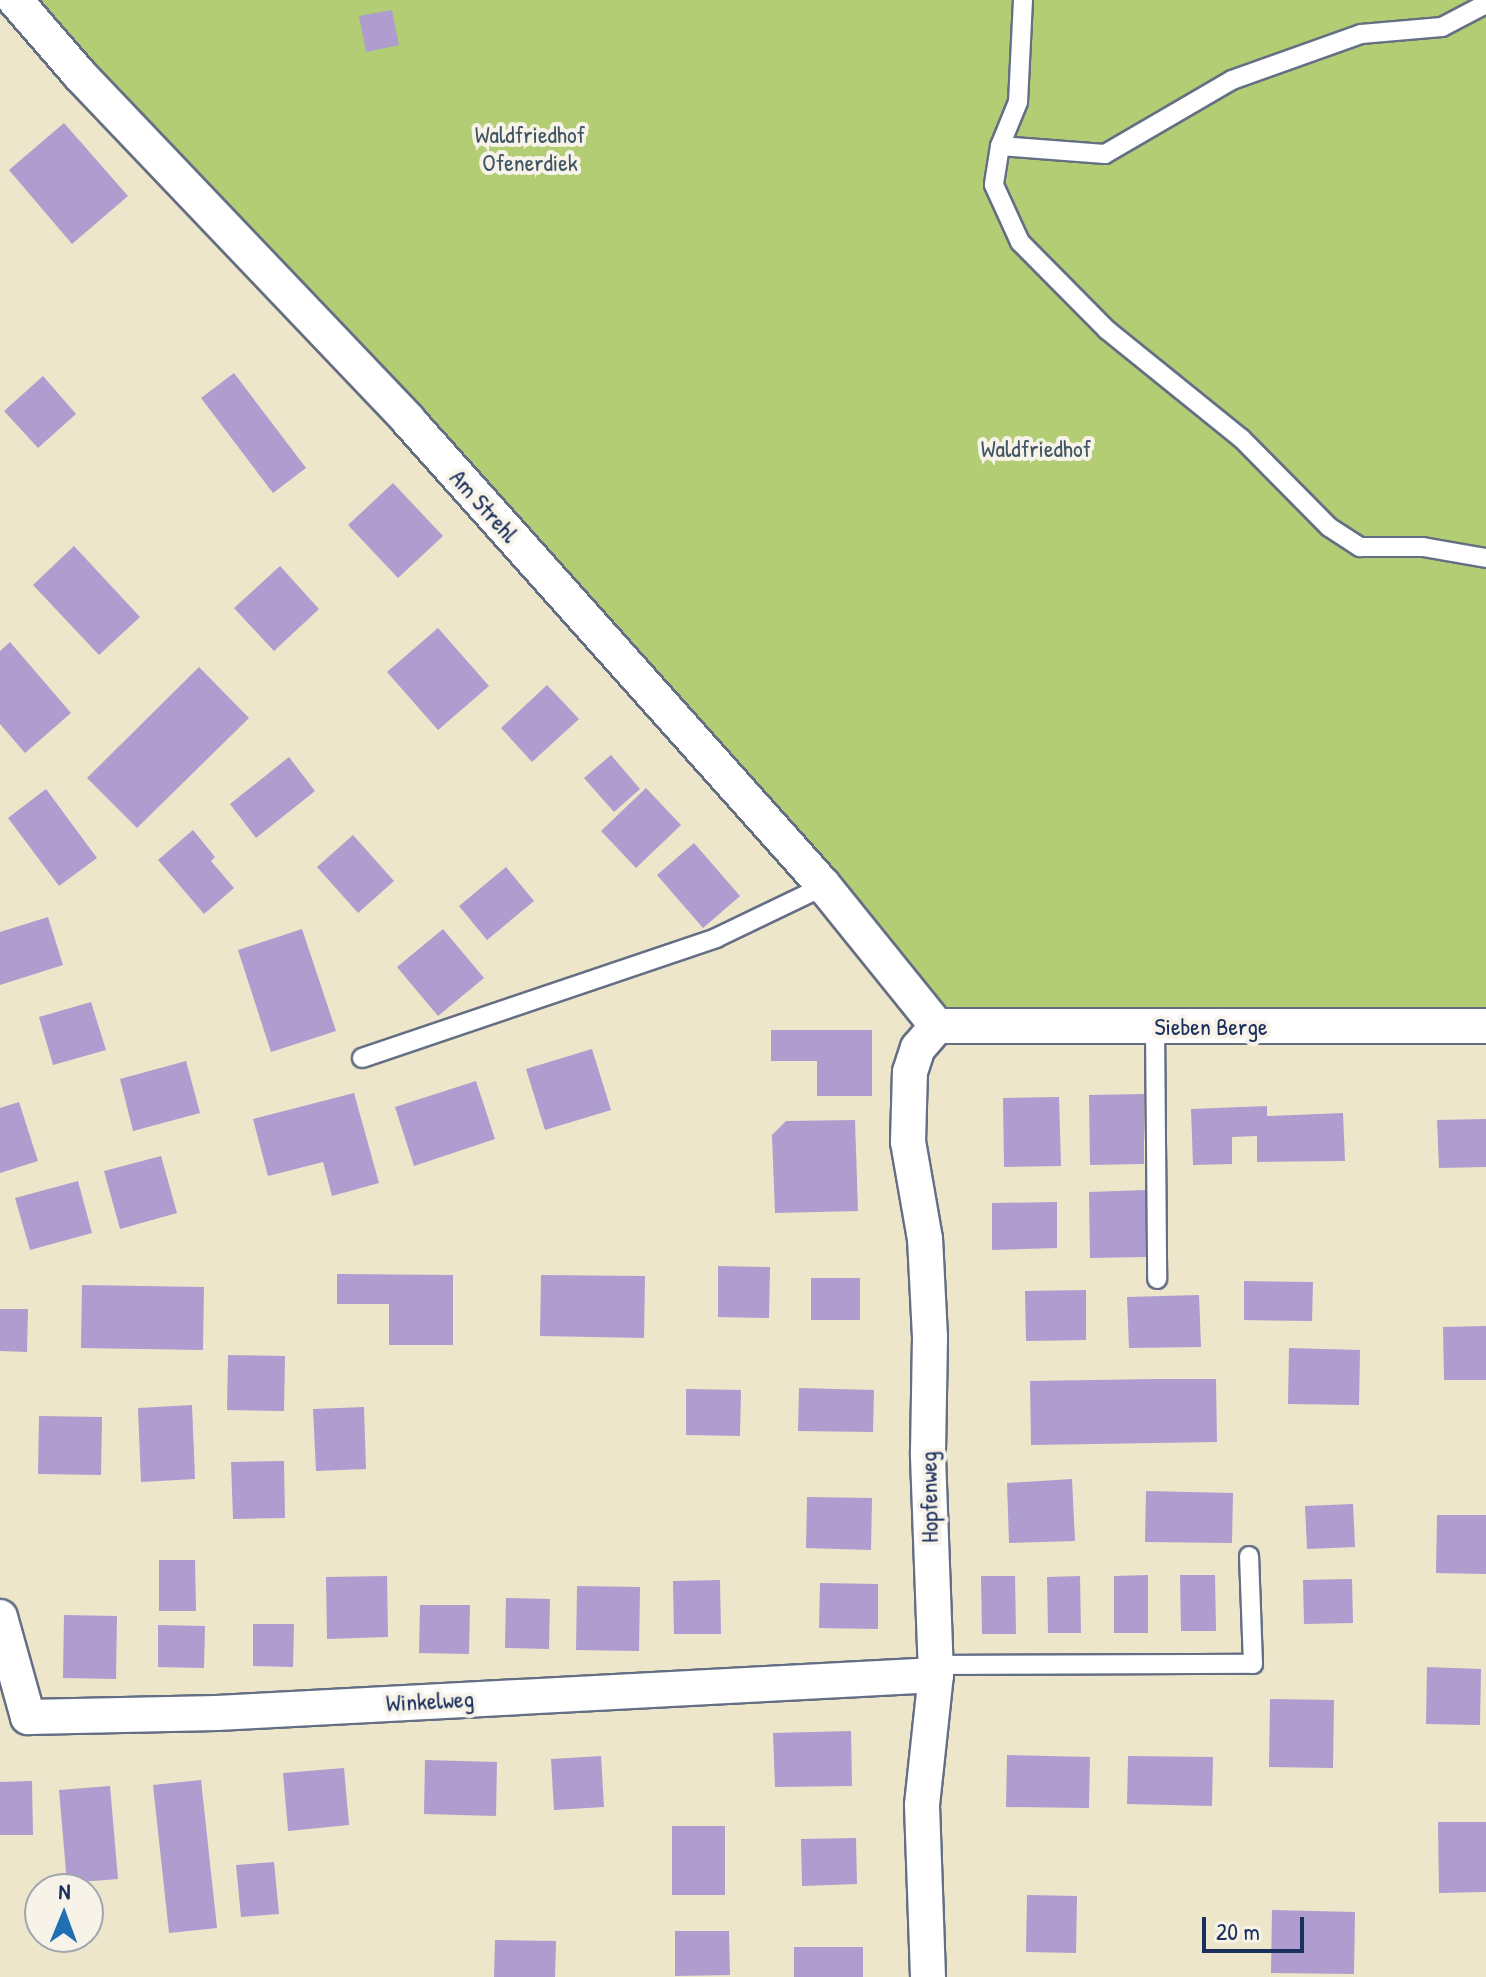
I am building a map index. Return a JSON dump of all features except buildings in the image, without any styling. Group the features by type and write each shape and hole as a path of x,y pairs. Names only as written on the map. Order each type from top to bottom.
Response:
{"street":[{"name":"Am Strehl","path":"15,0 80,75 408,420 824,886 937,1026"},
{"name":"Sieben Berge","path":"937,1026 1486,1026"},
{"name":"Hopfenweg","path":"928,1977 922,1805 935,1670 928,1452 930,1337 925,1239 908,1142 910,1072 918,1048 937,1026"},
{"name":"Winkelweg","path":"0,1617 28,1717 217,1713 935,1670"}],"lane":[{"path":"1023,0 1018,102 1000,146 994,185 1020,242 1107,330 1241,438 1329,527 1360,547 1423,547 1486,558"},
{"path":"1000,146 1105,154 1232,80 1361,34 1442,27 1486,4"},
{"path":"362,1058 716,938 824,886"},
{"path":"1155,1027 1157,1279"},
{"path":"935,1670 1253,1664 1249,1556"}],"green space":[{"name":"Waldfriedhof","path":"15,0 1486,0 1486,1026 937,1026"}],"park label":[{"name":"Waldfriedhof Ofenerdiek","path":"530,149"}]}
